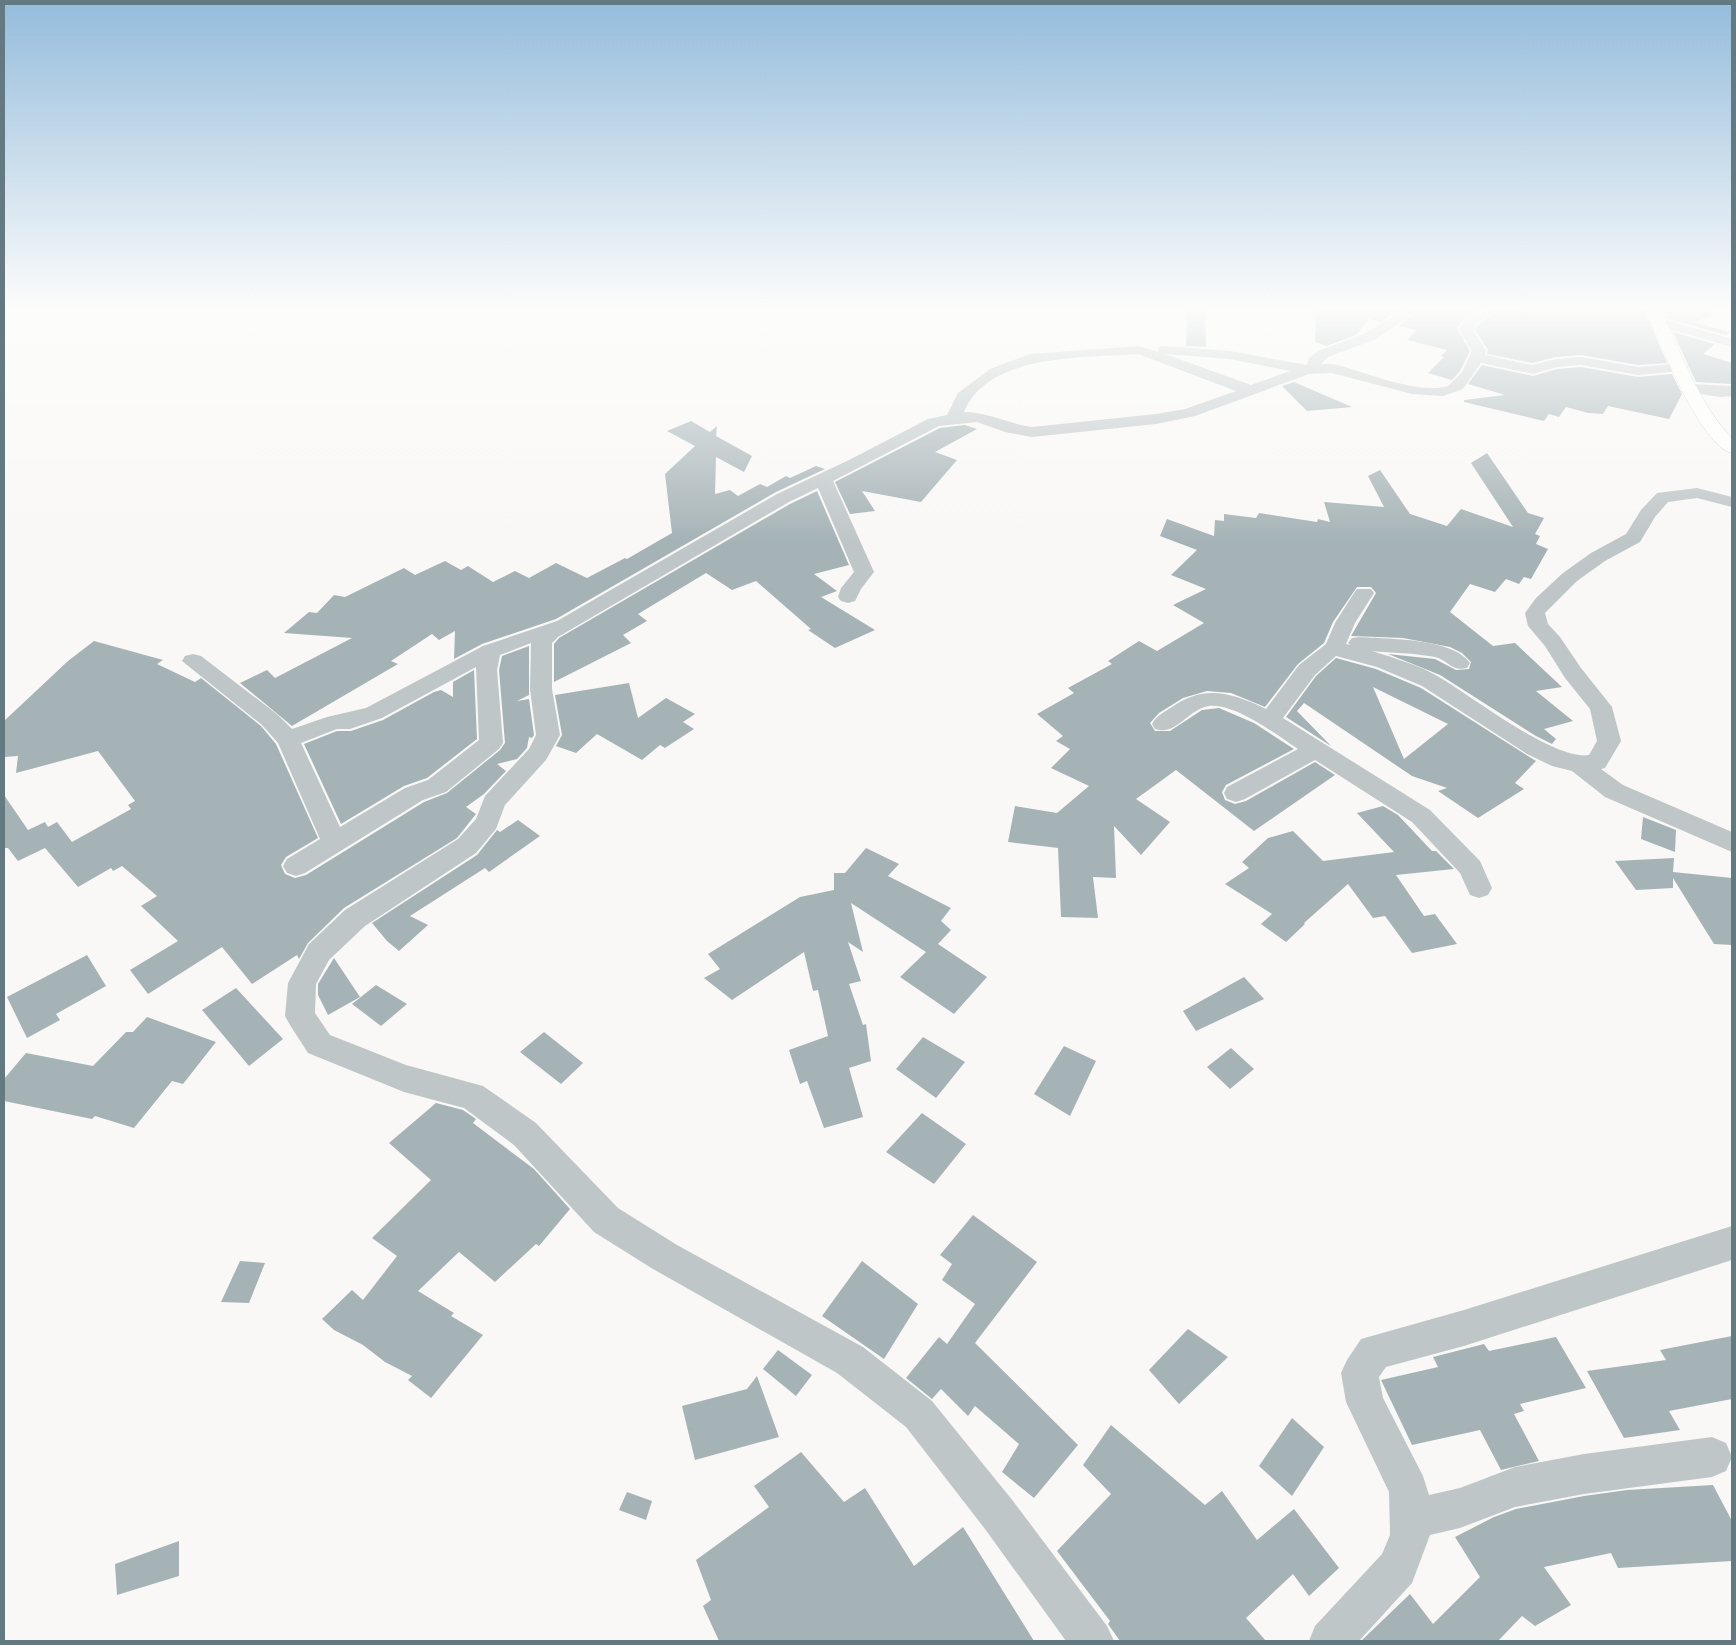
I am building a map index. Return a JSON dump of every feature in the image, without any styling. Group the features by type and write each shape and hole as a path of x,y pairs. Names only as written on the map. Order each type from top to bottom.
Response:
{"main road":[{"path":"1690,389 1714,430 1732,448"}],"street":[{"path":"954,418 963,396 972,388"},
{"path":"1243,388 1252,391"},
{"path":"1092,1641 998,1515 919,1414 850,1360 665,1256 606,1220 525,1134 472,1096 404,1078 319,1044 300,1016 302,983 319,952 355,918 467,846 487,823 494,802 538,754 548,735 541,689 542,642 551,633 567,623 783,498 934,422 954,418 979,418 1011,429 1032,432 1156,419 1190,413 1261,388"},
{"path":"1409,388 1425,392 1449,391 1456,388"},
{"path":"1690,389 1721,392 1732,391"},
{"path":"824,479 864,572 851,588 848,598"},
{"path":"1580,765 1597,762 1609,741 1601,707 1538,626 1535,613 1570,578 1598,557 1633,538 1646,514 1663,497 1697,493 1732,502"},
{"path":"1270,720 1307,670 1334,646 1345,623 1364,593"},
{"path":"288,739 335,722 350,721 374,713 490,651 567,623"},
{"path":"1334,646 1366,642 1436,651 1446,654 1459,663"},
{"path":"1334,646 1385,662 1430,681 1535,748 1560,760 1580,765 1614,791 1732,843"},
{"path":"296,866 414,794 437,786 491,743 486,670 490,651"},
{"path":"192,661 270,720 288,739 335,843"},
{"path":"1163,724 1190,706 1208,699 1243,707 1270,720 1294,734 1314,750 1421,816 1471,868 1479,888"},
{"path":"1236,793 1314,750"},
{"path":"1330,1641 1398,1568 1410,1535 1409,1490 1365,1402 1360,1373 1374,1352 1464,1328 1732,1243"},
{"path":"1410,1520 1460,1508 1515,1487 1584,1474 1712,1458"}],"building":[{"path":"1284,388 1307,388 1352,407 1307,411"},
{"path":"1481,388 1679,388 1682,394 1669,419 1608,406 1603,414 1588,413 1566,407 1559,417 1549,414 1544,421 1464,402 1464,400 1505,395"},
{"path":"691,421 710,432 717,426 716,436 752,456 744,472 716,457 715,494 730,490 738,496 760,484 767,487 786,476 790,478 816,466 825,469 776,492 556,619 482,644 454,659 455,631 439,640 432,634 391,661 398,664 292,726 240,683 267,670 275,678 352,638 284,633 309,612 317,613 334,595 345,597 404,568 415,575 445,561 461,570 468,566 493,582 515,571 529,578 556,563 587,578 625,558 627,559 672,533 665,474 695,446 667,431"},
{"path":"965,425 977,429 935,452 957,460 921,502 862,491 875,511 850,514 835,482 940,428"},
{"path":"1487,453 1528,513 1544,518 1535,534 1540,536 1536,544 1548,549 1531,579 1524,577 1519,584 1506,579 1495,592 1470,584 1450,612 1493,646 1515,643 1562,687 1536,691 1573,721 1544,729 1556,739 1552,744 1536,736 1440,675 1388,654 1435,659 1456,670 1469,669 1471,662 1462,653 1450,647 1403,638 1351,636 1376,593 1371,587 1357,587 1333,622 1324,643 1298,664 1265,707 1231,693 1207,691 1183,698 1159,713 1150,723 1155,731 1170,731 1202,710 1219,708 1254,723 1294,749 1226,785 1222,792 1225,800 1235,804 1246,801 1315,762 1335,775 1254,831 1176,770 1136,799 1170,822 1141,855 1114,826 1116,878 1093,877 1098,918 1061,917 1058,848 1008,842 1015,806 1057,813 1089,786 1051,768 1070,749 1056,741 1063,736 1037,714 1074,693 1068,688 1112,664 1108,661 1139,641 1157,651 1204,623 1173,605 1206,589 1171,575 1197,550 1160,536 1167,519 1214,536 1215,520 1224,521 1224,514 1256,518 1259,513 1317,522 1318,519 1330,522 1324,502 1384,507 1368,476 1380,470 1410,514 1447,526 1461,509 1513,527 1471,463"},
{"path":"817,491 849,565 814,574 837,591 821,597 875,630 835,648 808,630 811,629 756,581 732,590 706,573 638,614 647,621 623,635 631,643 554,682 554,644 559,638 790,504"},
{"path":"94,641 163,660 157,664 195,682 201,678 261,726 276,744 318,838 286,857 281,865 285,874 295,878 306,875 424,802 447,793 500,750 505,743 499,670 502,656 529,646 529,695 517,701 529,699 534,735 532,738 529,737 527,748 517,759 497,764 506,771 484,794 466,807 476,814 457,838 344,908 308,943 299,959 297,955 252,984 222,947 148,994 130,970 178,941 141,906 157,896 122,866 113,871 111,868 78,887 45,848 18,861 8,848 4,848 4,795 28,830 45,822 48,827 57,822 72,842 131,809 128,805 135,801 98,751 16,773 18,756 4,757 4,721 68,661"},
{"path":"1336,658 1376,669 1421,688 1536,761 1515,783 1524,789 1478,818 1438,791 1447,788 1412,776 1304,703 1297,711 1331,746 1286,717 1316,676","holes":["1373,687 1448,724 1404,759"]},
{"path":"474,670 477,739 427,778 404,786 341,824 304,744 337,731 351,731 383,720 434,692 441,690 453,697 453,682"},
{"path":"629,683 638,718 666,698 695,714 683,722 694,729 665,748 660,745 642,760 597,734 576,753 556,746 562,735 555,695"},
{"path":"1383,806 1398,815 1432,851 1436,851 1454,869 1396,875 1424,916 1435,914 1457,944 1412,953 1385,916 1373,918 1348,884 1304,923 1286,942 1261,924 1272,914 1225,884 1249,868 1242,862 1268,838 1293,831 1323,861 1394,852 1357,813"},
{"path":"1643,817 1676,830 1675,852 1641,839"},
{"path":"518,820 540,836 489,872 485,868 410,916 428,925 399,951 387,941 372,923 477,855 497,830 500,832"},
{"path":"866,848 899,864 888,876 951,908 941,921 951,930 938,944 987,977 954,1014 900,977 926,952 851,903 863,952 848,942 861,981 849,984 863,1025 866,1024 871,1061 849,1068 863,1117 824,1128 807,1081 800,1084 789,1050 828,1036 818,990 813,991 804,952 732,1000 704,978 720,969 708,954 800,897 834,890 834,873 845,873"},
{"path":"1674,858 1673,872 1732,878 1732,945 1714,944 1673,878 1673,888 1636,890 1615,861"},
{"path":"87,955 106,986 56,1014 60,1020 27,1038 7,997"},
{"path":"334,958 360,997 328,1015 318,995 318,984"},
{"path":"1244,977 1264,999 1196,1031 1183,1011"},
{"path":"376,985 407,1004 381,1026 352,1004"},
{"path":"236,988 283,1039 249,1066 202,1010"},
{"path":"147,1017 216,1042 183,1084 172,1081 134,1128 95,1116 92,1119 4,1101 4,1079 26,1053 93,1066 126,1032 133,1032"},
{"path":"544,1032 583,1063 561,1084 520,1052"},
{"path":"923,1037 965,1062 936,1098 896,1069"},
{"path":"1064,1046 1096,1061 1070,1116 1034,1094"},
{"path":"1231,1048 1254,1069 1230,1089 1207,1067"},
{"path":"436,1103 463,1110 476,1119 473,1123 534,1169 570,1209 539,1246 536,1244 495,1282 459,1252 418,1291 454,1313 451,1316 483,1335 431,1398 408,1380 412,1376 385,1362 363,1345 334,1330 322,1319 352,1290 363,1300 397,1256 372,1238 431,1180 389,1143"},
{"path":"922,1113 966,1144 934,1184 886,1152"},
{"path":"973,1215 1037,1262 975,1343 1078,1445 1034,1498 1002,1472 1019,1444 975,1406 968,1416 941,1389 932,1399 906,1378 939,1337 947,1344 975,1304 942,1280 952,1264 940,1255"},
{"path":"240,1261 265,1263 249,1303 221,1302"},
{"path":"862,1261 918,1304 884,1359 822,1316"},
{"path":"1188,1329 1228,1357 1179,1404 1149,1370"},
{"path":"1732,1336 1732,1399 1669,1411 1680,1430 1624,1438 1587,1371 1666,1360 1660,1350"},
{"path":"1556,1337 1586,1388 1520,1404 1524,1411 1514,1414 1539,1461 1501,1470 1480,1430 1412,1445 1381,1380 1438,1367 1433,1357 1484,1344 1489,1351"},
{"path":"778,1350 812,1375 796,1396 763,1369"},
{"path":"757,1376 779,1437 695,1460 682,1406 747,1389"},
{"path":"1292,1418 1324,1447 1292,1496 1259,1466"},
{"path":"1111,1425 1205,1505 1222,1491 1257,1540 1294,1509 1339,1568 1309,1596 1293,1574 1246,1618 1266,1641 1120,1641 1108,1624 1110,1621 1057,1551 1111,1494 1083,1465"},
{"path":"801,1452 844,1502 865,1488 914,1566 963,1527 1034,1641 719,1641 703,1606 711,1600 696,1560 769,1507 754,1486"},
{"path":"1713,1485 1732,1521 1732,1561 1618,1568 1611,1553 1544,1567 1571,1605 1535,1626 1522,1616 1498,1641 1361,1641 1410,1594 1433,1624 1480,1577 1455,1537 1494,1517 1516,1509 1584,1496 1627,1490"},
{"path":"627,1492 652,1501 646,1520 619,1510"},
{"path":"179,1541 179,1576 117,1595 115,1564"}]}
